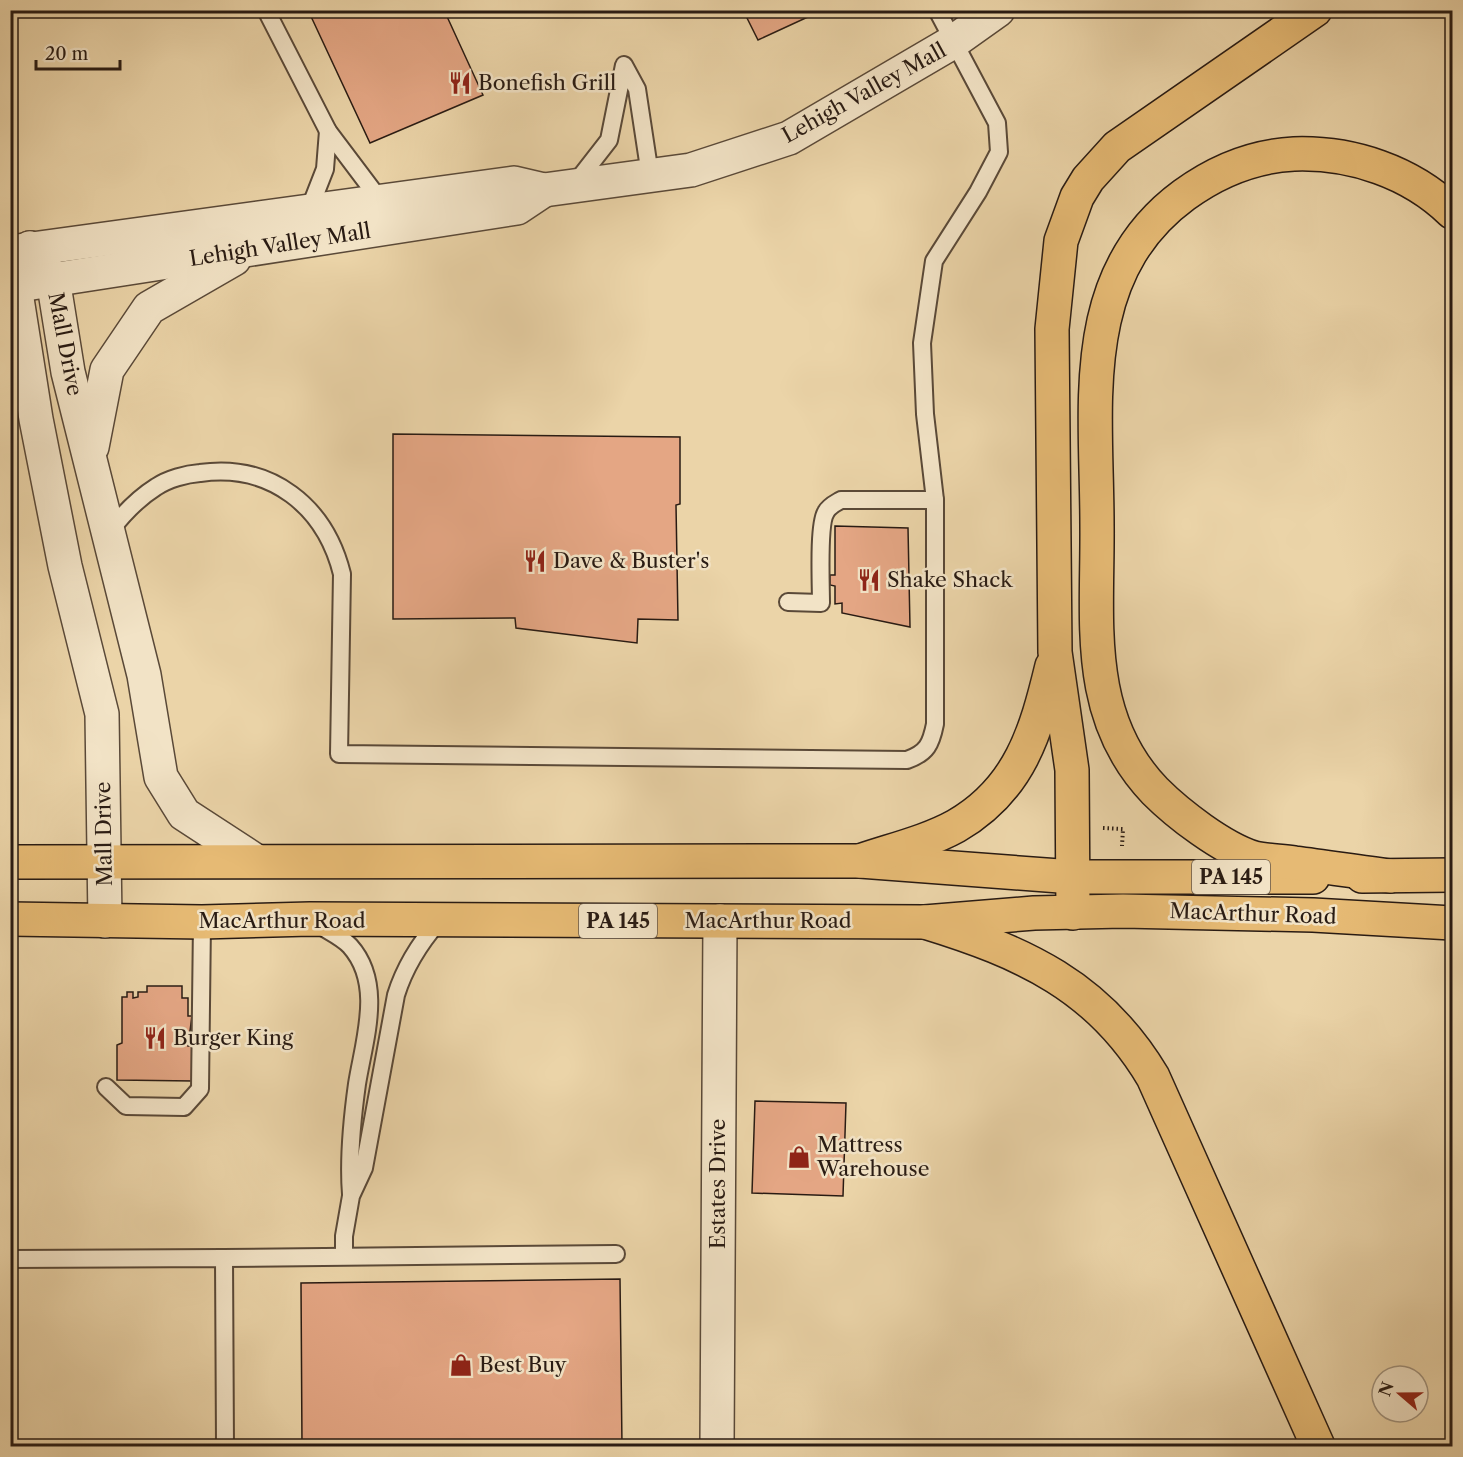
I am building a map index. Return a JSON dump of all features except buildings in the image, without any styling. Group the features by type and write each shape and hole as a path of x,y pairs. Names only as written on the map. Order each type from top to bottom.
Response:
{"highway":[{"path":"1074,913 1072,760 1055,652 1053,318 1056,267 1068,218 1088,179 1117,147 1315,10"},
{"path":"1390,876 1254,858 1208,832 1170,804 1143,777 1121,744 1106,704 1098,652 1098,350 1112,289 1144,232 1161,213 1202,182 1242,164 1263,158 1308,154 1357,160 1401,176 1423,188 1452,212"},
{"path":"860,861 955,826 995,795 1013,775 1025,754 1041,712 1055,652"},
{"name":"MacArthur Road","path":"10,862 860,861 1073,877 1452,874"},
{"name":"MacArthur Road","path":"10,919 202,922 310,919 925,922 1034,913 1123,911 1313,915 1452,923"},
{"path":"925,922 1001,947 1047,970 1090,1001 1126,1037 1153,1077 1318,1446"}],"street":[{"name":"Lehigh Valley Mall","path":"20,250 514,183 559,188 691,170 789,138 953,42 998,10"},
{"name":"Lehigh Valley Mall","path":"13,287 518,208 559,188"},
{"name":"Mall Drive","path":"20,250 53,279 68,372 91,454 144,675 161,777 184,814 256,861"},
{"name":"Mall Drive","path":"20,250 13,287 36,419 65,566 102,714 105,921"},
{"path":"91,454 107,370 149,308 250,250"},
{"path":"10,392 36,419"},
{"name":"Estates Drive","path":"717,1446 720,921"}],"lane":[{"path":"266,10 328,132 380,200"},
{"path":"110,531 128,508 158,485 189,474 216,470 243,472 288,492 305,506 328,534 336,551 342,574 339,754 907,760 922,754 932,742 935,724 935,500 925,414 922,343 934,261 978,192 999,152 998,123 937,10"},
{"path":"559,188 609,140 624,65 637,89 650,175"},
{"path":"309,210 325,169 328,132"},
{"path":"788,602 821,603 822,526 825,513 833,505 841,500 935,500"},
{"path":"310,919 350,946 366,974 370,1016 357,1084 348,1163 351,1196"},
{"path":"344,1256 344,1236 351,1196 364,1168 402,976 417,947 439,921"},
{"path":"106,1087 126,1106 184,1107 200,1089 202,922"},
{"path":"10,1259 616,1254"},
{"path":"224,1258 225,1446"}],"path":[{"path":"1093,828 1123,828 1122,853"}],"place":[{"name":"Bonefish Grill","path":"460,83"},
{"name":"Dave & Buster's","path":"535,561"},
{"name":"Shake Shack","path":"869,580"},
{"name":"Burger King","path":"155,1038"},
{"name":"Mattress Warehouse","path":"799,1157"},
{"name":"Best Buy","path":"461,1365"}]}
